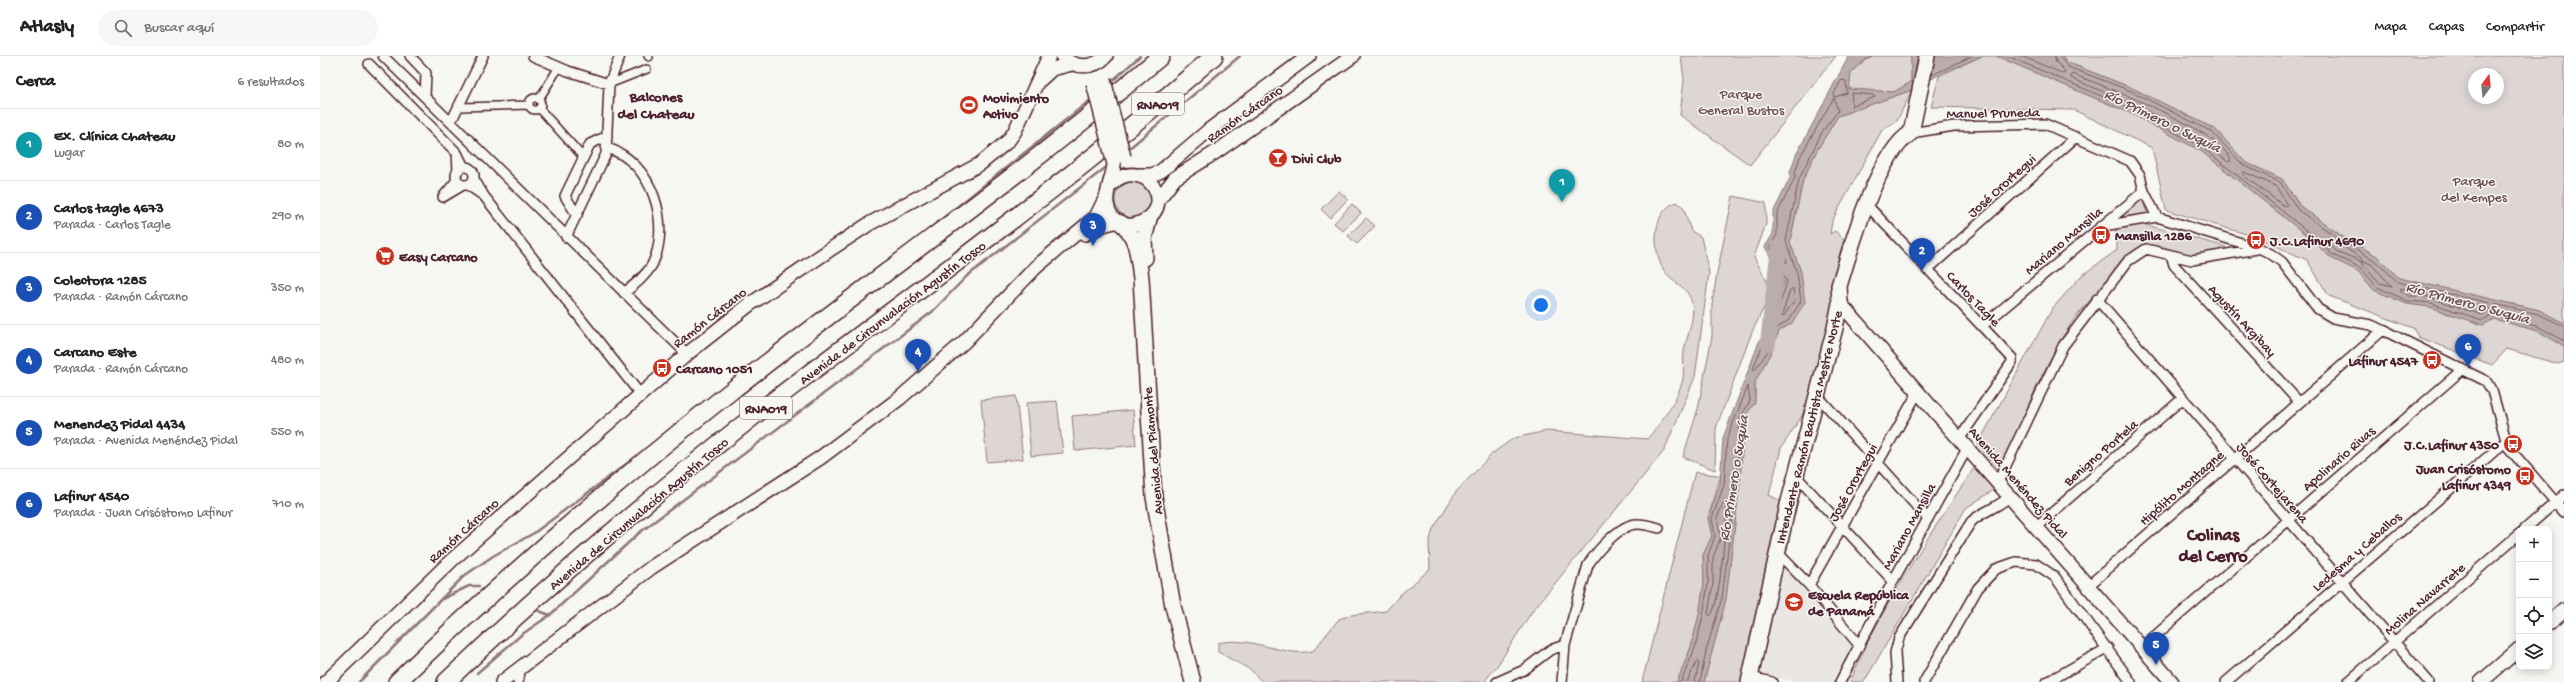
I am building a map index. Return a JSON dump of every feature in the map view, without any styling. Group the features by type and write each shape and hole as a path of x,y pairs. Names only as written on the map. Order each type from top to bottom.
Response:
{"highway":[{"name":"RNA019","path":"397,682 527,561 649,456 1022,170 1161,56"},
{"name":"Avenida de Circunvalación Agustín Tosco","path":"446,682 554,583 675,480 766,408 1039,201 1214,56"}],"main road":[{"name":"Ramón Cárcano","path":"326,682 452,560 687,354 750,305 869,224 980,164 996,153 1014,130 1049,56"},
{"name":"Ramón Cárcano","path":"1034,85 1052,69 1072,62 1096,64 1107,56"},
{"path":"502,682 652,567 820,458 900,398 964,342 1036,267 1069,242 1096,217 1109,190 1119,161 1099,81 1107,56"},
{"name":"Ramón Cárcano","path":"1138,175 1152,175 1161,171 1214,125 1309,56"},
{"name":"Ramón Cárcano","path":"1158,200 1175,178 1216,152 1353,56"},
{"path":"1911,133 1926,56"},
{"path":"1072,62 1099,81"},
{"name":"Intendente Ramón Bautista Mestre Norte","path":"1749,680 1795,475 1840,303 1839,286 1866,204 1884,167 1902,139 1911,133"},
{"path":"1069,242 1103,224 1120,222 1136,225 1149,219 1157,207 1158,200 1154,187 1128,166 1119,161"},
{"path":"1120,222 1108,210 1109,190 1122,176 1138,175"},
{"name":"Avenida del Piamonte","path":"1149,219 1144,240 1165,512 1182,615 1200,682"},
{"name":"Avenida del Piamonte","path":"1120,222 1129,230 1136,247 1140,278 1154,497 1172,606 1193,682"},
{"name":"Avenida Menéndez Pidal","path":"1840,303 2037,526 2172,682"},
{"path":"2552,620 2564,610"},
{"path":"2481,682 2516,652"}],"street":[{"path":"383,56 687,354"},
{"path":"410,56 426,72 425,97"},
{"path":"451,122 460,107 483,56"},
{"path":"533,56 559,67 609,84 647,69"},
{"path":"566,237 603,161 607,148 609,84 620,56"},
{"path":"369,64 457,153 464,178 484,196 640,394"},
{"path":"539,99 559,67"},
{"path":"530,105 533,98 539,99"},
{"path":"539,99 542,104 539,108"},
{"path":"460,107 530,105 533,109 539,108"},
{"path":"539,108 584,158"},
{"name":"Manuel Pruneda","path":"1911,133 1954,126 2033,123 2045,124 2130,161 2140,175 2144,191 2157,217"},
{"path":"577,215 565,196 593,140 607,136"},
{"name":"José Orortegui","path":"1927,270 2076,137"},
{"path":"607,148 628,157 641,169 652,191 658,224 656,251 651,266 640,280 624,293"},
{"name":"Mariano Mansilla","path":"1982,326 2144,191"},
{"name":"Carlos Tagle","path":"1866,204 2012,358"},
{"path":"2102,227 2157,217 2261,249 2282,262 2318,309 2325,315 2371,325 2486,381 2490,386 2505,442 2564,512"},
{"path":"1998,482 2051,366 2097,299 2128,260 2138,253 2153,249 2184,260 2198,260 2261,249"},
{"name":"Agustín Argibay","path":"2171,255 2174,265 2299,402"},
{"name":"José Cortejarena","path":"2097,299 2341,583 2429,682"},
{"name":"Hipólito Montagne","path":"2088,586 2383,330"},
{"name":"Mariano Mansilla","path":"1840,682 1893,581 1928,519 1964,443 2012,362 2012,358"},
{"name":"Apolinario Rivas","path":"2141,648 2463,369"},
{"name":"José Orortegui","path":"1809,585 1918,392"},
{"path":"1816,394 1879,462 1928,519"},
{"name":"Benigno Portela","path":"2037,526 2182,399"},
{"name":"Ledesma y Ceballos","path":"2226,682 2505,442"},
{"path":"1795,475 1893,581"},
{"path":"1897,682 1895,653 1899,638 1906,625 1971,522 1976,517 1995,508 2010,496"},
{"path":"2529,526 2564,496"},
{"path":"1562,682 1564,645 1582,581 1594,555 1615,534 1627,527 1636,524 1659,528"},
{"name":"Molina Navarrete","path":"2348,682 2516,537"},
{"path":"1777,552 1809,585 1859,645"},
{"path":"1924,682 1978,588 1996,569 2016,562 2036,564 2054,577 2108,648 2131,682"},
{"path":"1497,682 1524,670 1550,650 1564,645"},
{"path":"2047,682 2108,648"},
{"path":"518,682 521,667"},
{"path":"1749,680 1772,682"}],"shaded area":[{"name":"Escuela República de Panamá","path":"1781,561 1850,642 1857,646 1836,682 1796,682 1756,672"}],"green space":[{"name":"Parque General Bustos","path":"1681,56 1836,56 1750,165 1680,115 1684,80"},
{"path":"1875,56 1908,56 1911,58 1911,82 1894,92 1849,89 1851,72 1865,60"},
{"path":"1982,56 1996,56 2130,113 2201,151 2310,238 2331,258 2358,271 2374,290 2407,304 2430,307 2448,314 2494,319 2538,331 2564,346 2564,362 2558,364 2507,349 2492,365 2418,337 2413,328 2329,296 2307,260 2256,237 2166,210 2152,148 2074,110 1931,107 1939,76"},
{"name":"Parque del Kempes","path":"2062,56 2564,56 2564,323 2539,310 2399,278 2377,256 2343,237 2300,206 2282,179 2245,162 2215,129 2132,88 2069,63"},
{"path":"1912,90 1897,121 1882,130 1832,221 1830,234 1835,231 1844,239 1831,284 1834,307 1831,329 1802,416 1781,448 1769,495 1788,505 1745,682 1704,682 1726,599 1739,487 1720,478 1708,518 1712,536 1703,555 1704,583 1699,615 1691,647 1677,682 1642,682 1695,472 1724,476 1740,481 1744,418 1755,402 1755,382 1771,352 1779,331 1792,323 1801,272 1790,242 1803,180 1817,150 1838,116"},
{"path":"1137,182 1146,187 1150,193 1150,207 1146,213 1137,218 1129,218 1120,213 1116,207 1115,196 1120,187 1126,183"},
{"path":"1339,191 1348,199 1330,218 1321,209"},
{"path":"1733,196 1766,203 1766,224 1754,257 1772,291 1752,332 1716,428 1715,470 1683,457 1698,409 1712,336 1712,305"},
{"path":"2142,197 2148,217 2111,222"},
{"path":"1677,202 1683,207 1691,231 1701,237 1709,273 1695,377 1664,451 1533,610 1497,666 1484,682 1262,682 1251,670 1218,652 1218,643 1231,641 1256,644 1290,652 1313,651 1339,619 1351,615 1386,611 1400,595 1430,569 1429,544 1433,529 1456,492 1493,453 1514,438 1547,431 1647,439 1658,426 1678,394 1681,386 1683,379 1684,351 1693,309 1690,297 1684,289 1666,274 1659,261 1657,251 1656,231 1659,221 1669,206"},
{"path":"1352,204 1361,213 1343,231 1334,223"},
{"path":"1366,218 1375,226 1357,244 1348,236"},
{"path":"2136,222 2226,247 2215,253 2204,256 2151,246 2142,248 2131,255 2118,268 2075,318 2057,347 2031,400 2000,473 1978,444 2052,309 2081,276 2117,250 2115,224"},
{"path":"1016,396 1023,459 987,462 981,400"},
{"path":"1057,401 1063,453 1031,456 1026,403"},
{"path":"1133,410 1136,445 1075,451 1072,416"},
{"path":"1974,468 1995,489 1966,508 1864,682 1850,682 1862,654 1891,599 1923,546"}],"water":[{"path":"1849,56 1875,56 1865,60 1851,72 1849,89 1894,92 1911,82 1911,58 1908,56 1982,56 1942,73 1912,90 1838,116 1817,150 1803,180 1790,242 1801,272 1805,302 1792,323 1779,331 1771,352 1755,382 1755,402 1744,418 1740,482 1726,599 1704,682 1677,682 1691,647 1699,615 1704,583 1703,555 1712,536 1708,518 1720,484 1723,438 1759,342 1771,321 1784,282 1765,247 1773,234 1773,213 1791,176 1790,172 1796,155"},
{"path":"1996,56 2062,56 2069,63 2132,88 2215,129 2245,162 2282,179 2300,206 2343,237 2377,256 2399,278 2539,310 2564,323 2564,346 2538,331 2494,319 2483,325 2430,307 2407,304 2374,290 2358,271 2331,258 2310,238 2201,151 2130,113"}],"waterway":[{"path":"1109,84 1140,56"},
{"path":"1127,150 1240,56"},
{"path":"928,230 1093,98"},
{"path":"477,673 521,635 550,615 639,533 932,312 966,277 1109,165"},
{"name":"Río Primero o Suquía","path":"1768,343 1779,247"},
{"path":"359,682 464,576 493,556 534,533 645,450"},
{"path":"442,599 469,586 479,586"},
{"path":"539,611 550,615"}],"place":[{"name":"Movimiento Activo","path":"969,105"},
{"name":"Divi Club","path":"1278,158"},
{"name":"Ex. Clínica Chateau","path":"1562,202"},
{"name":"Mansilla 1286","path":"2101,235"},
{"name":"J.C.Lafinur 4690","path":"2256,240"},
{"name":"Colectora 1285","path":"1093,246"},
{"name":"Easy Carcano","path":"385,256"},
{"name":"Carlos tagle 4673","path":"1922,271"},
{"name":"Lafinur 4547","path":"2432,360"},
{"name":"Lafinur 4540","path":"2468,367"},
{"name":"Carcano 1051","path":"662,368"},
{"name":"Carcano Este","path":"918,372"},
{"name":"J.C.Lafinur 4350","path":"2513,444"},
{"name":"Juan Crisóstomo Lafinur 4349","path":"2525,476"},
{"name":"Escuela República de Panamá","path":"1794,602"},
{"name":"Menendez Pidal 4434","path":"2156,665"}],"district":[{"name":"Balcones del Chateau","path":"656,104"},
{"name":"Colinas del Cerro","path":"2213,544"}]}
